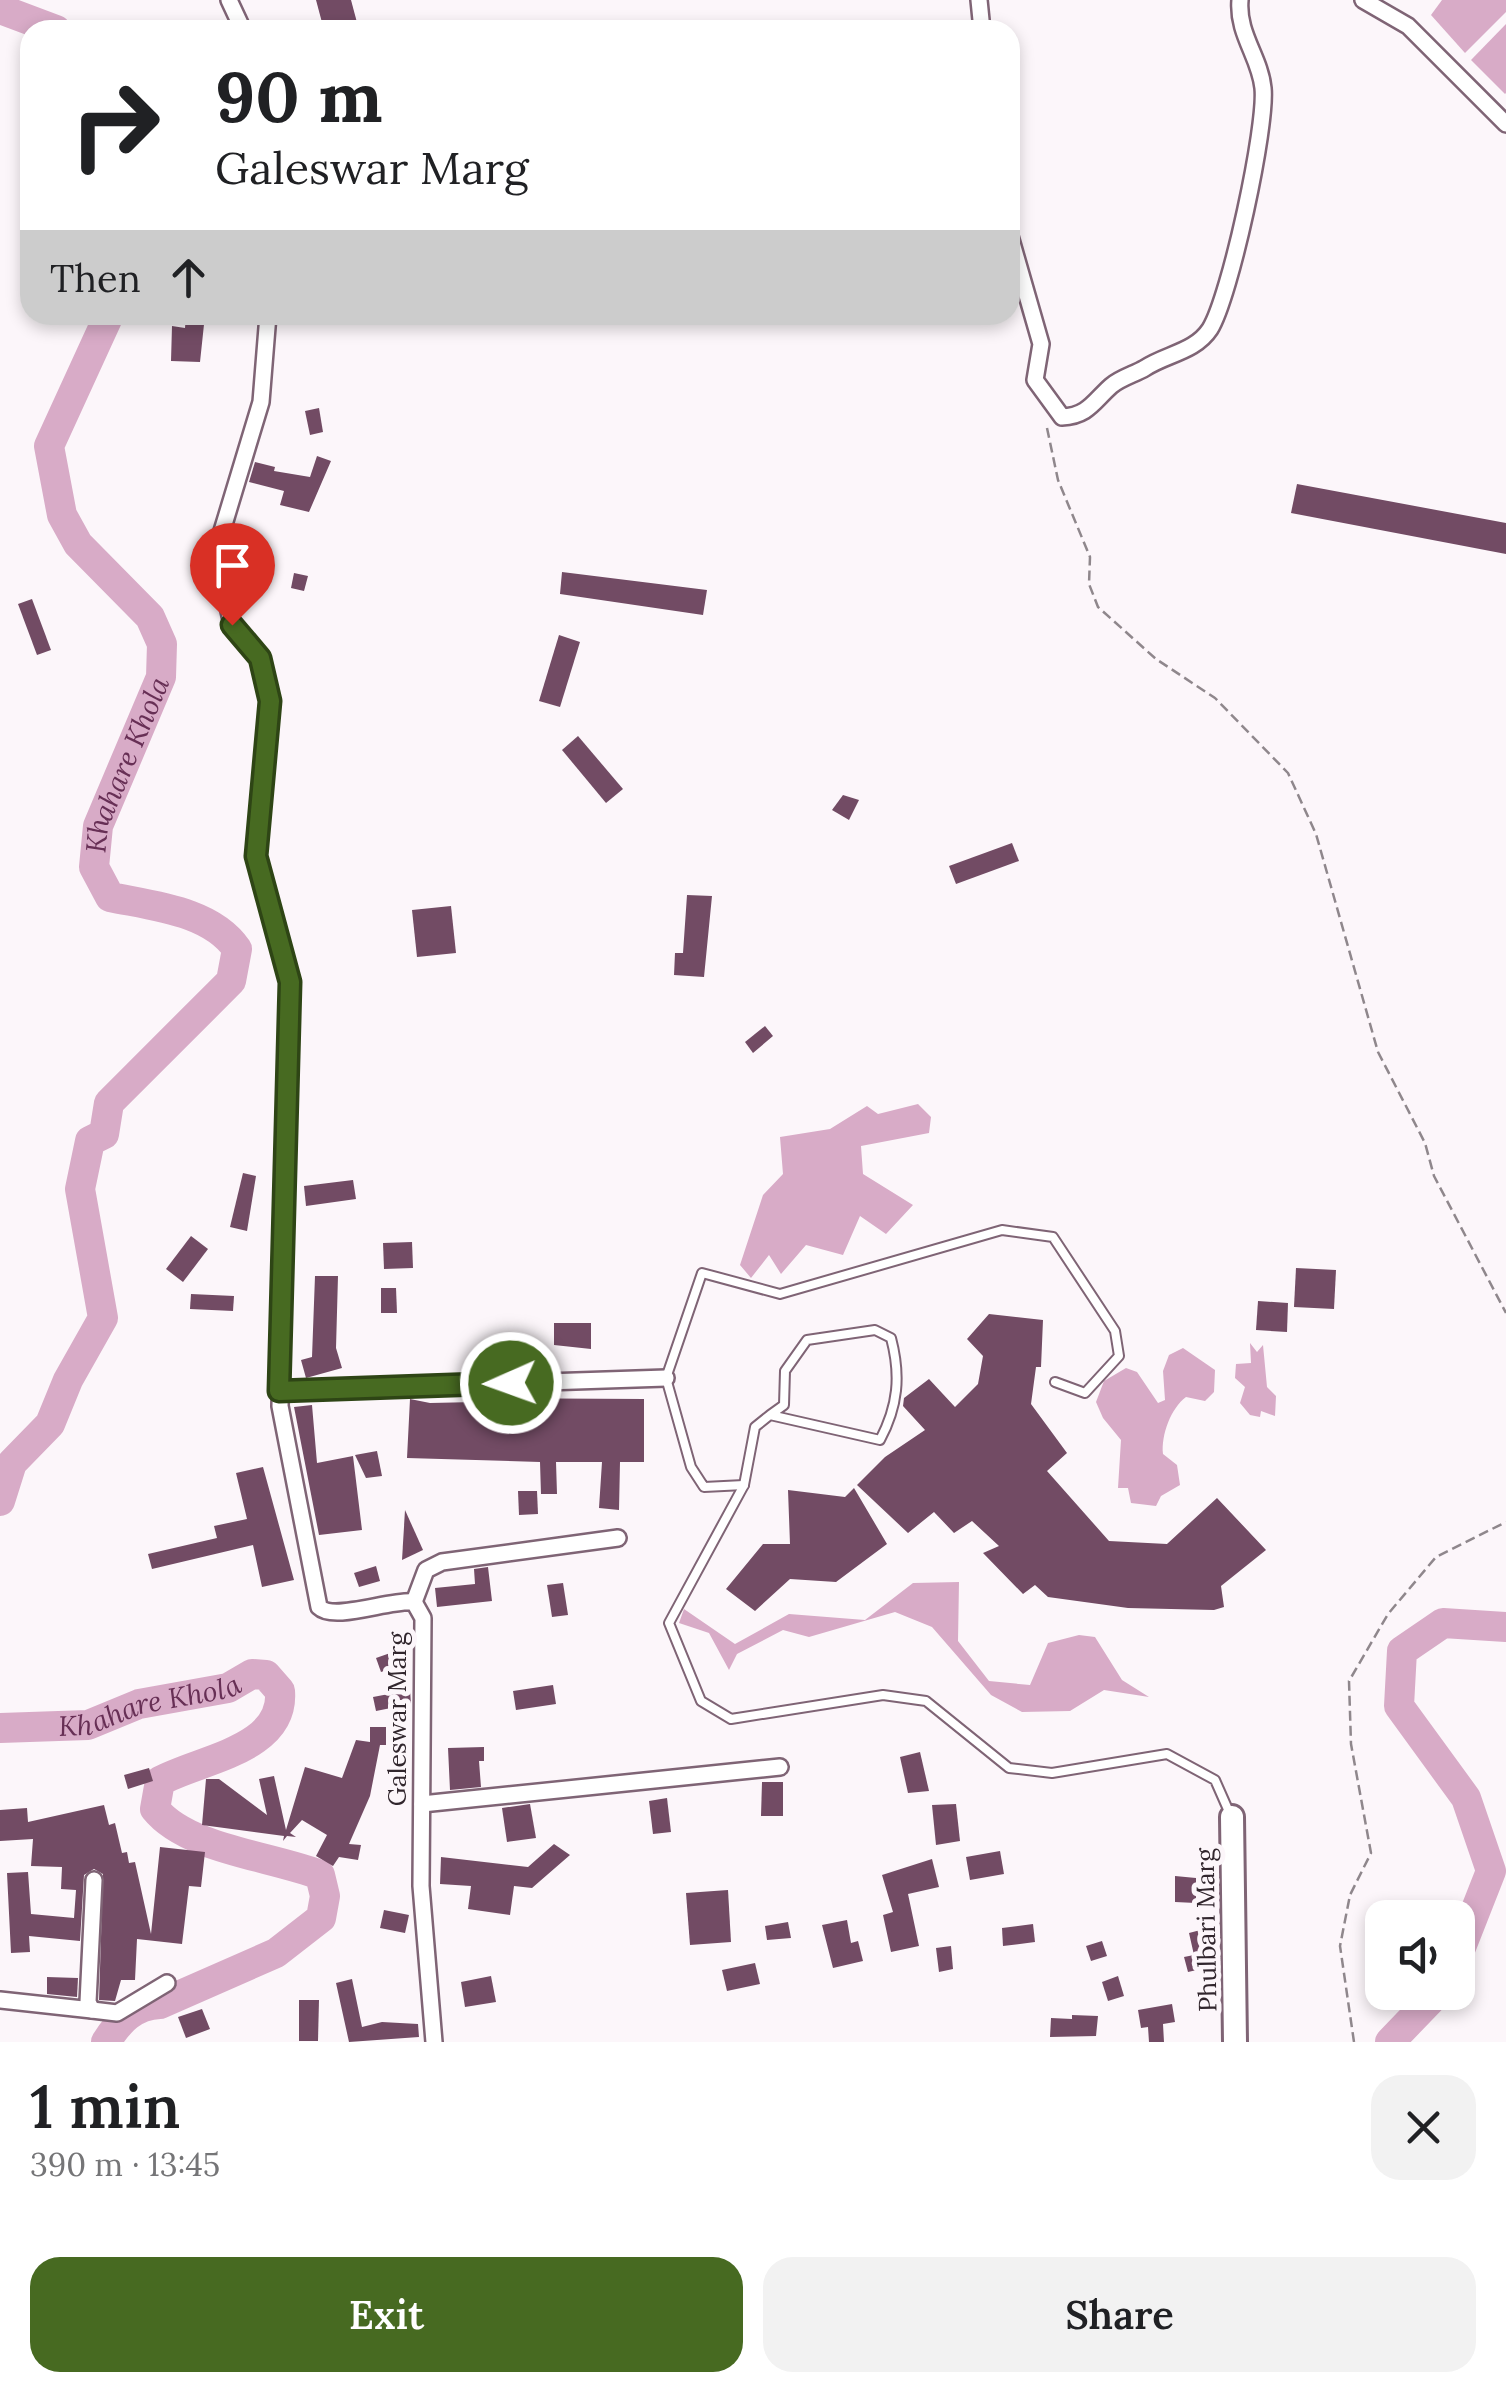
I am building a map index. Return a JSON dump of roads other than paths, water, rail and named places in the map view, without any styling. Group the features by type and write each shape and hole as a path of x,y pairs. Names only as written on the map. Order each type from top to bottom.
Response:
{"main road":[{"name":"Phulbari Marg","path":"1232,1817 1235,2042"}],"street":[{"path":"1020,271 1041,344 1034,380 1062,418 1077,417 1098,402 1112,385 1186,350 1209,331 1226,292 1244,216 1263,88 1240,22 1240,0"},
{"path":"1362,0 1408,26 1506,124"},
{"name":"Galeswar Marg","path":"267,325 261,402 216,551 232,625 260,658 270,701 256,856 290,982 291,1026 279,1391 319,1608 333,1614 414,1602 423,1618 421,1886 434,2042"},
{"path":"279,1391 666,1378"},
{"path":"414,1602 426,1570 442,1562 618,1538"},
{"path":"422,1804 780,1766"},
{"path":"92,2010 88,2002 94,1880"},
{"path":"0,2000 117,2013 167,1983"}],"lane":[{"path":"744,1485 704,1487 691,1467 666,1378 702,1274 780,1294 1002,1230 1053,1237 1115,1331 1118,1356 1085,1393 1055,1382"},
{"path":"770,1414 880,1440 895,1411 898,1365 891,1338 876,1330 807,1340 785,1371 784,1405 770,1414 755,1426 744,1485 669,1623 701,1701 731,1719 882,1695 926,1701 1009,1768 1052,1773 1167,1754 1215,1780 1232,1817"}],"waterway":[{"name":"Khahare Khola","path":"0,9 29,20"},
{"name":"Khahare Khola","path":"0,1501 12,1463 50,1424 68,1380 103,1318 80,1189 90,1141 104,1134 109,1103 231,981 237,949 226,936 197,918 110,897 94,867 98,826 161,677 162,644 150,617 78,544 62,515 49,446 104,325"},
{"name":"Khahare Khola","path":"1475,1912 1491,1871 1466,1798 1399,1706 1402,1651 1443,1623 1506,1627"},
{"name":"Khahare Khola","path":"0,1728 88,1725 139,1704 228,1688 252,1674 266,1675 280,1691 278,1711 269,1727 237,1750 160,1781 155,1809 187,1834 320,1875 325,1896 321,1918 276,1953 160,2004 135,2011 106,2042"},
{"name":"Khahare Khola","path":"1390,2042 1421,2010"}]}
